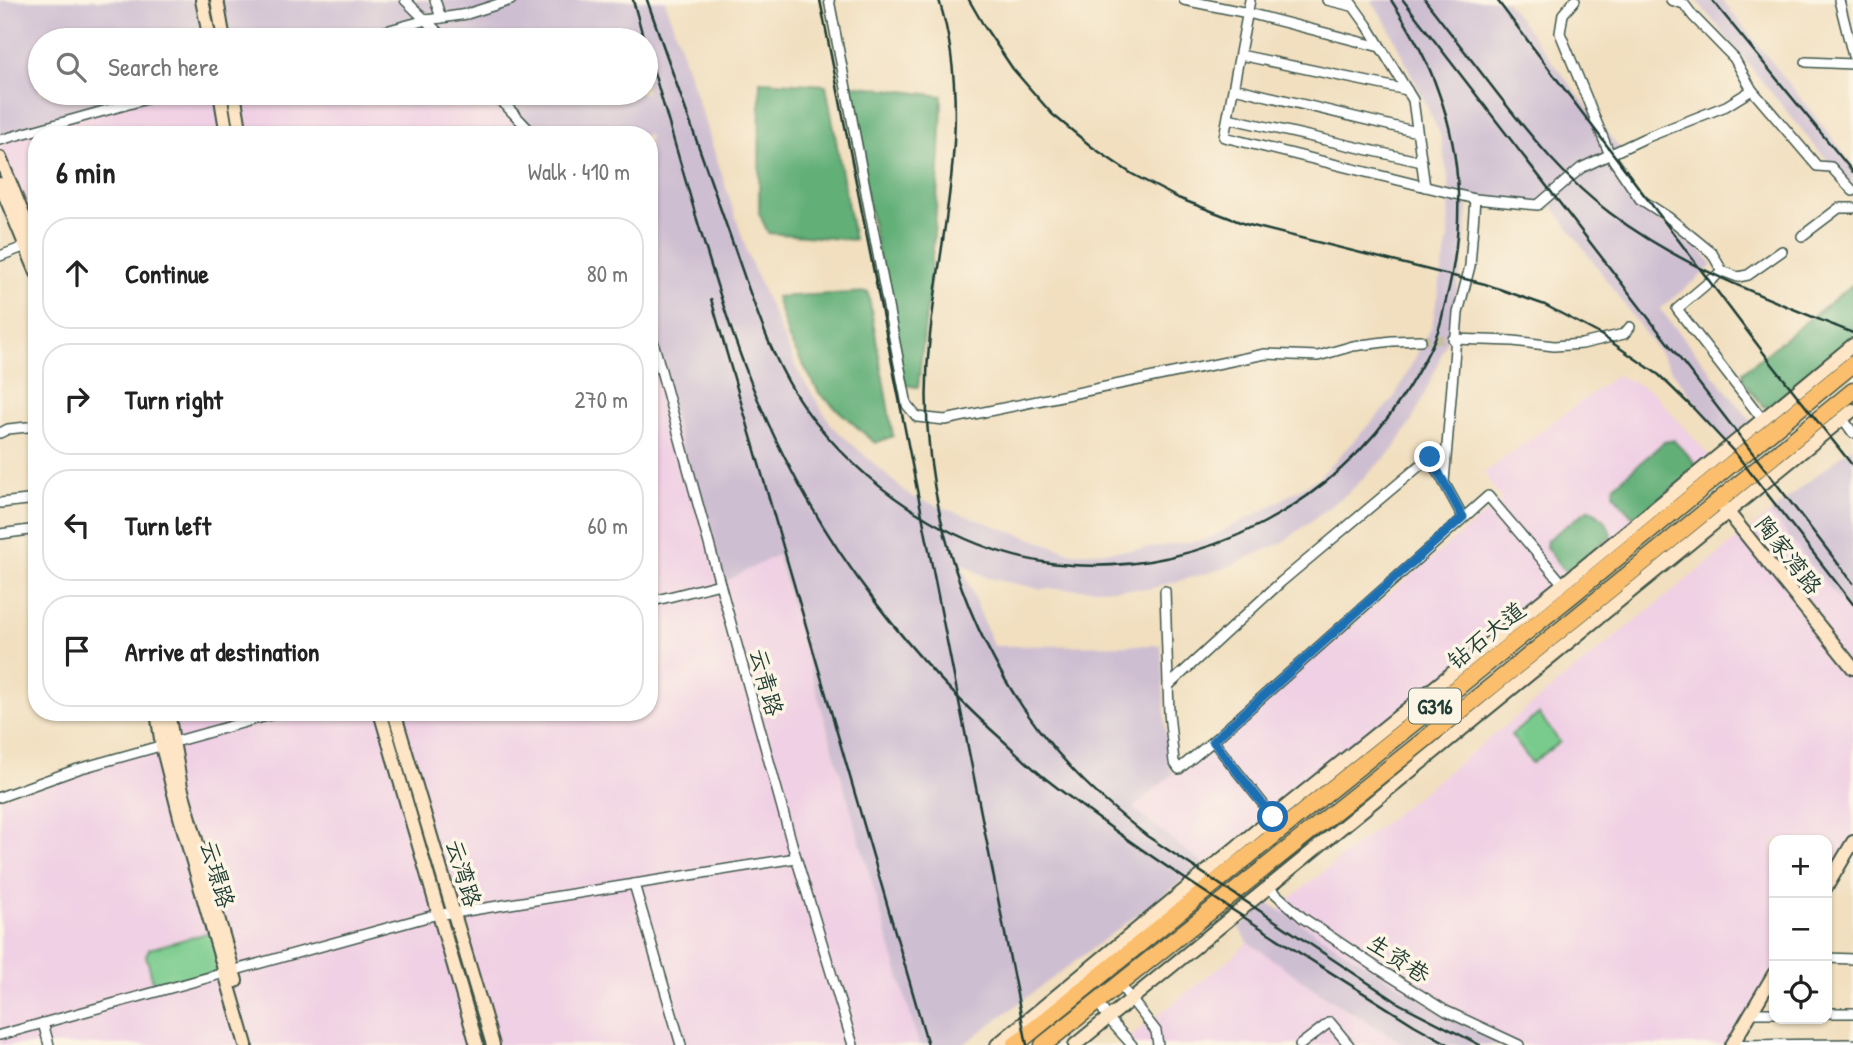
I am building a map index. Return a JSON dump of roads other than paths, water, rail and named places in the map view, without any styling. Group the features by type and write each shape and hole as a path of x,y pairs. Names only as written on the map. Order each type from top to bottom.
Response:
{"highway":[{"name":"钻石大道","path":"1015,1045 1222,875 1278,822 1853,364"},
{"name":"钻石大道","path":"1043,1045 1493,685 1665,554 1723,507 1853,391"}],"street":[{"path":"202,0 208,28"},
{"path":"217,0 222,28"},
{"path":"405,0 434,28"},
{"path":"435,0 441,18"},
{"path":"397,28 426,20 467,14 512,0"},
{"path":"829,0 907,405 917,417 944,420 1265,354 1318,356 1353,346 1421,340"},
{"path":"1184,0 1248,13 1380,47"},
{"path":"1250,0 1224,138 1475,199 1538,205 1581,168 1645,138 1726,106 1752,90"},
{"path":"1327,0 1351,3 1413,100 1425,187"},
{"path":"1575,0 1563,14 1560,33 1610,155 1640,199 1668,217 1712,253 1722,271 1738,277 1748,275 1782,251"},
{"path":"1671,0 1684,4 1734,58 1752,90 1817,166 1831,167 1853,191"},
{"path":"1839,0 1853,56"},
{"path":"1240,55 1407,90"},
{"path":"1806,62 1853,64"},
{"path":"1234,88 1417,132"},
{"path":"50,126 125,105"},
{"path":"222,105 226,126"},
{"path":"236,105 240,126"},
{"path":"505,105 525,126"},
{"path":"1228,118 1422,162"},
{"path":"0,140 28,132"},
{"path":"0,158 28,239"},
{"path":"0,184 28,242"},
{"path":"1444,482 1453,339 1470,266 1475,199"},
{"path":"1802,236 1839,208 1853,208"},
{"path":"0,256 28,249"},
{"path":"1722,271 1677,309 1763,420"},
{"path":"1453,339 1513,341 1554,346 1582,344 1624,334 1630,327"},
{"path":"1476,663 1563,584 1588,573 1853,345"},
{"name":"云青路","path":"658,360 796,858 853,1045"},
{"path":"1723,507 1848,415 1853,433"},
{"path":"0,433 8,429 28,427"},
{"path":"1168,686 1281,582 1430,457 1463,517"},
{"path":"1165,591 1168,686 1174,762 1179,769 1488,496 1563,584"},
{"path":"0,503 28,500"},
{"name":"陶家湾路","path":"1723,507 1853,668"},
{"path":"0,534 28,530"},
{"path":"1075,1045 1269,888 1665,554"},
{"path":"658,600 720,584"},
{"name":"云璟路","path":"160,721 168,745 180,817 254,1045"},
{"name":"云璟路","path":"168,721 168,745"},
{"path":"0,797 78,769 250,721"},
{"name":"云湾路","path":"383,721 477,1045"},
{"name":"云湾路","path":"397,721 494,1045"},
{"path":"997,1045 1278,822 1213,741"},
{"path":"1832,878 1853,842"},
{"path":"0,1035 438,914 796,858"},
{"path":"634,884 681,1045"},
{"name":"生资巷","path":"1269,888 1303,918 1379,970 1446,1011 1518,1045"},
{"path":"1832,958 1853,959"},
{"name":"云璟路","path":"229,972 246,1045"},
{"path":"1732,1045 1769,982"},
{"path":"1120,985 1156,1031 1158,1045"},
{"path":"1098,1002 1132,1045"},
{"path":"1751,1013 1769,1013"},
{"path":"1832,1013 1853,1013"},
{"path":"1300,1045 1330,1022 1349,1045"},
{"path":"43,1023 49,1045"},
{"path":"1732,1045 1853,1044"}],"tunnel":[{"path":"1421,340 1451,339"}],"railway":[{"path":"633,0 641,28"},
{"path":"647,0 657,28"},
{"path":"820,0 1027,1045"},
{"path":"939,0 949,42 955,126 930,335 927,394 930,453 940,512 955,570 977,625 1005,678 1038,728 1076,773 1128,821 1400,1004 1480,1045"},
{"path":"969,0 1013,69 1052,114 1092,147 1132,174 1178,198 1245,224 1485,284 1545,305 1598,333 1659,375 1694,409 1736,454 1853,604"},
{"path":"658,31 764,331 787,379 816,423 841,451 898,500 963,537 998,551 1034,560 1071,565 1121,564 1169,557 1216,544 1261,524 1303,499 1342,468 1376,433 1405,393 1431,347 1439,327 1456,248 1456,168 1446,116 1434,79 1418,44 1391,0"},
{"path":"1403,0 1853,583"},
{"path":"1425,0 1538,144 1594,201 1638,233 1697,266 1758,295 1853,333"},
{"path":"1497,0 1772,364 1853,466"},
{"path":"1712,0 1853,172"},
{"path":"658,86 722,300 763,413 822,524 876,604 972,712 1036,771 1135,845 1227,906 1450,1045"},
{"path":"711,299 928,1045"}]}
